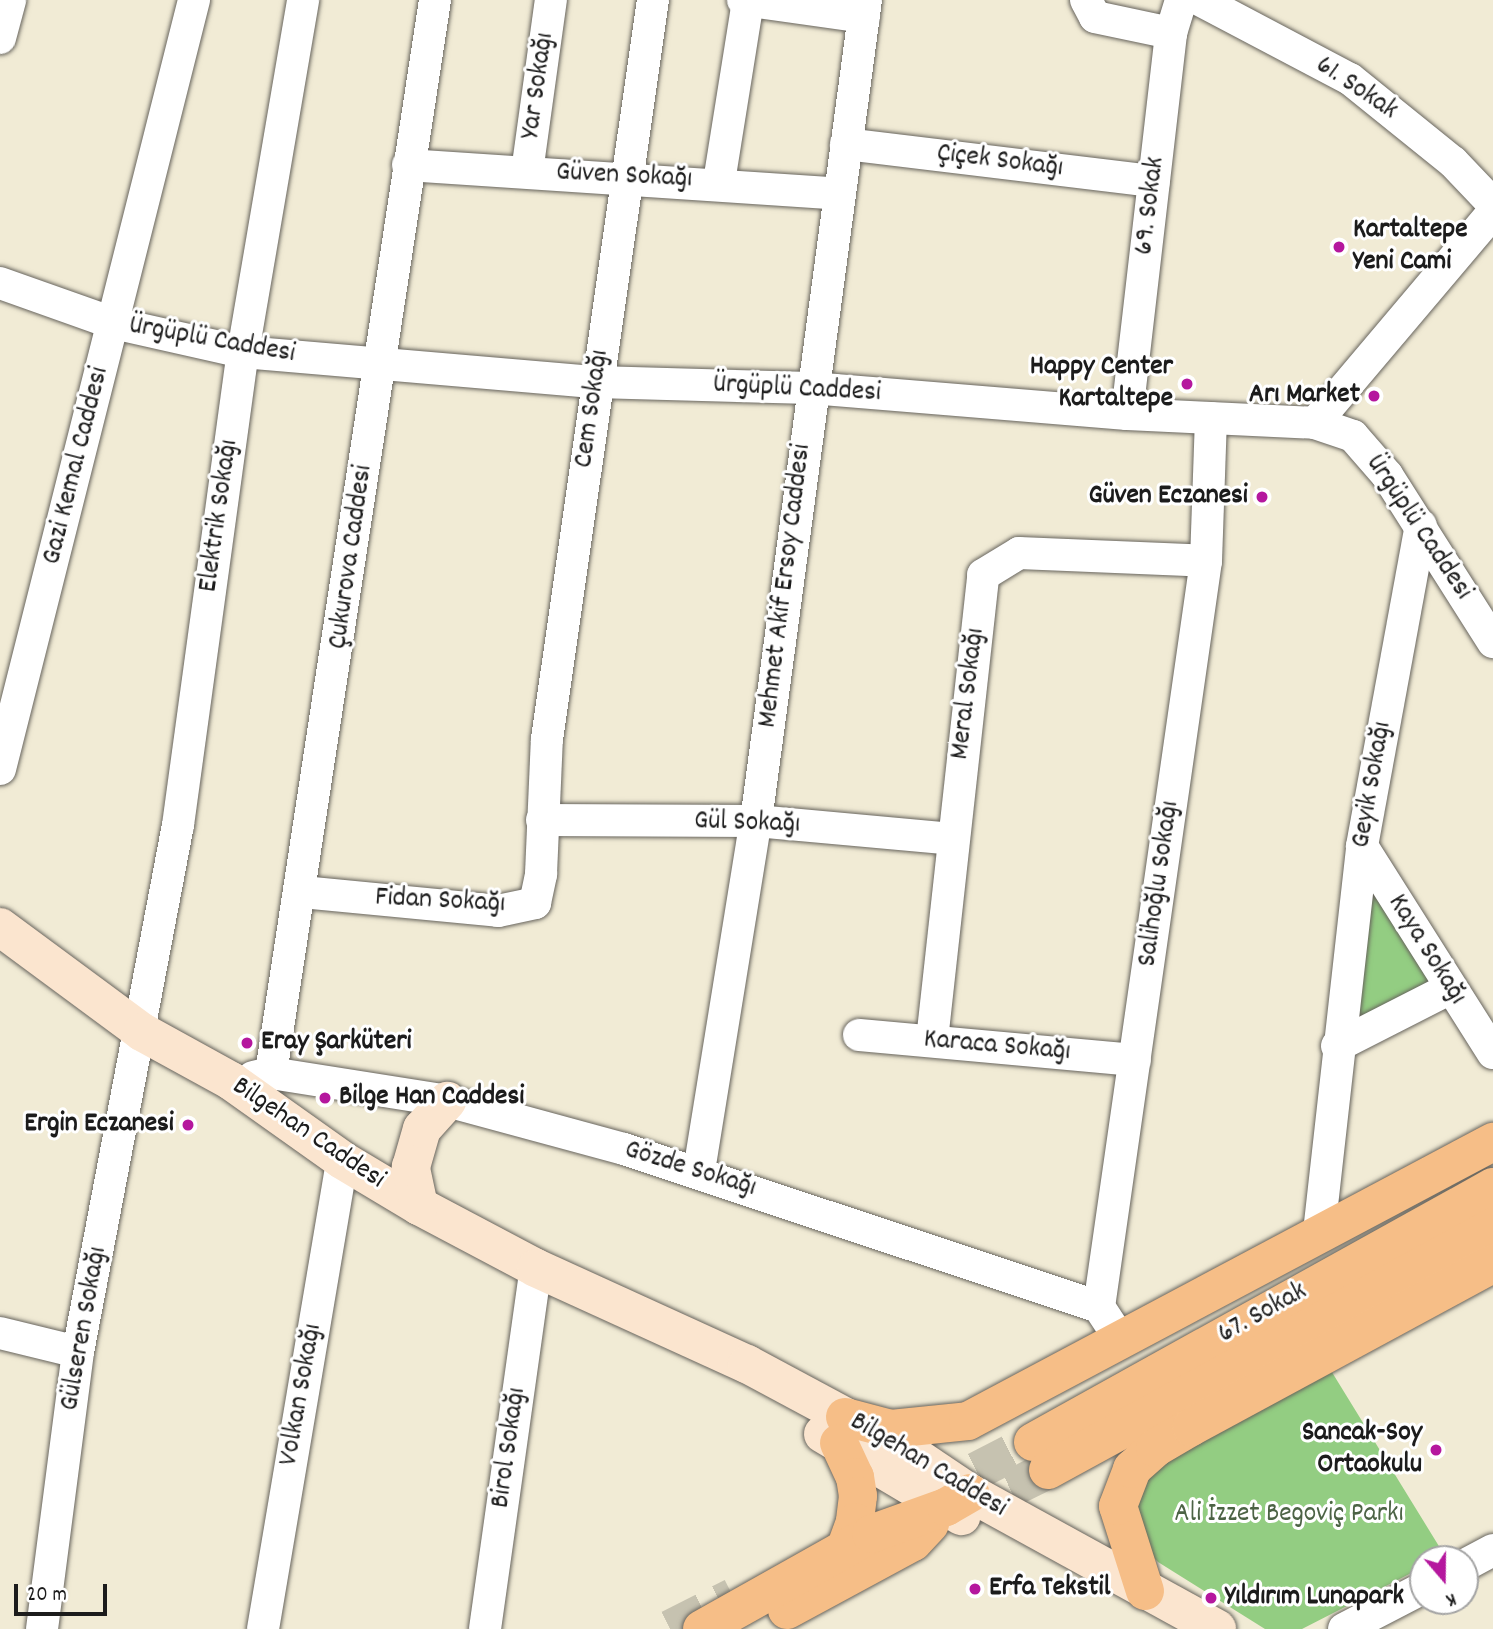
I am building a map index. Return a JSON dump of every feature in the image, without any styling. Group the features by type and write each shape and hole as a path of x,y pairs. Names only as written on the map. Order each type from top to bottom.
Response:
{"main road":[{"name":"Bilgehan Caddesi","path":"0,927 142,1032 231,1082 342,1160 419,1206 536,1268 696,1338 842,1430 901,1447 958,1500 1160,1629"},
{"path":"419,1206 411,1167 422,1129 447,1101"},
{"path":"846,1547 855,1522 858,1496 842,1430 891,1429 968,1422 1122,1342 1319,1232 1493,1142"},
{"name":"67. Sokak","path":"1493,1187 1041,1456 1493,1227"},
{"path":"1145,1591 1118,1506 1132,1469 1154,1448 1493,1264"},
{"name":"Bilgehan Caddesi","path":"958,1500 1217,1629"},
{"path":"702,1629 846,1547 908,1518 958,1500"},
{"path":"751,1629 913,1542 958,1500"}],"street":[{"path":"0,38 10,0"},
{"name":"Gazi Kemal Caddesi","path":"0,769 194,0"},
{"name":"Elektrik Sokağı","path":"142,1032 178,824 243,352 303,0"},
{"name":"Çukurova Caddesi","path":"271,1073 302,892 408,165 435,0"},
{"name":"Yar Sokağı","path":"527,172 551,0"},
{"name":"Cem Sokağı","path":"542,820 547,739 596,382 653,0"},
{"path":"719,182 746,0 865,9"},
{"path":"1086,0 1095,17 1171,33"},
{"name":"69. Sokak","path":"1127,414 1171,33 1181,0"},
{"name":"61. Sokak","path":"1200,0 1350,79 1453,162 1493,204"},
{"name":"Mehmet Akif Ersoy Caddesi","path":"699,1171 756,821 811,388 865,9"},
{"name":"Çiçek Sokağı","path":"846,144 1154,181"},
{"name":"Güven Sokağı","path":"408,165 719,182 839,194"},
{"path":"1315,423 1493,212"},
{"name":"Ürgüplü Caddesi","path":"0,283 113,323 243,352 596,382 811,388 1127,414 1315,423 1353,436 1421,525 1493,642"},
{"name":"Salihoğlu Sokağı","path":"1099,1307 1206,561 1211,418"},
{"name":"Geyik Sokağı","path":"1319,1232 1337,1046 1362,846 1421,525"},
{"name":"Meral Sokağı","path":"932,1040 983,575 1019,553 1206,561"},
{"name":"Fidan Sokağı","path":"302,892 498,911 534,903 541,874 542,820"},
{"name":"Gül Sokağı","path":"542,820 756,821 952,839"},
{"name":"Kaya Sokağı","path":"1362,846 1449,989 1493,1053"},
{"path":"1337,1046 1449,989"},
{"name":"Gülseren Sokağı","path":"42,1629 78,1352 142,1032"},
{"name":"Karaca Sokağı","path":"859,1035 1136,1060"},
{"path":"231,1082 271,1073"},
{"name":"Gözde Sokağı","path":"271,1073 447,1101 699,1171 1099,1307"},
{"name":"Volkan Sokağı","path":"263,1629 342,1160"},
{"name":"Birol Sokağı","path":"485,1629 536,1268"},
{"path":"1099,1307 1122,1342"},
{"path":"0,1334 78,1352"},
{"path":"1344,1629 1409,1595"}],"green space":[{"path":"1370,878 1432,986 1349,1028"},
{"name":"Ali İzzet Begoviç Parkı","path":"1330,1369 1438,1545 1409,1545 1409,1574 1302,1629 1265,1629 1158,1562 1141,1544 1135,1496 1162,1463"}],"tunnel":[{"path":"926,1497 1033,1442"},
{"path":"959,1514 1048,1470"},
{"path":"670,1629 733,1597"}],"place":[{"name":"Kartaltepe Yeni Cami","path":"1339,247"},
{"name":"Happy Center Kartaltepe","path":"1187,384"},
{"name":"Arı Market","path":"1374,396"},
{"name":"Güven Eczanesi","path":"1262,497"},
{"name":"Eray Şarküteri","path":"247,1043"},
{"name":"Bilge Han Caddesi","path":"325,1098"},
{"name":"Ergin Eczanesi","path":"188,1125"},
{"name":"Sancak-Soy Ortaokulu","path":"1436,1450"},
{"name":"Erfa Tekstil","path":"975,1589"},
{"name":"Yıldırım Lunapark","path":"1211,1598"}]}
